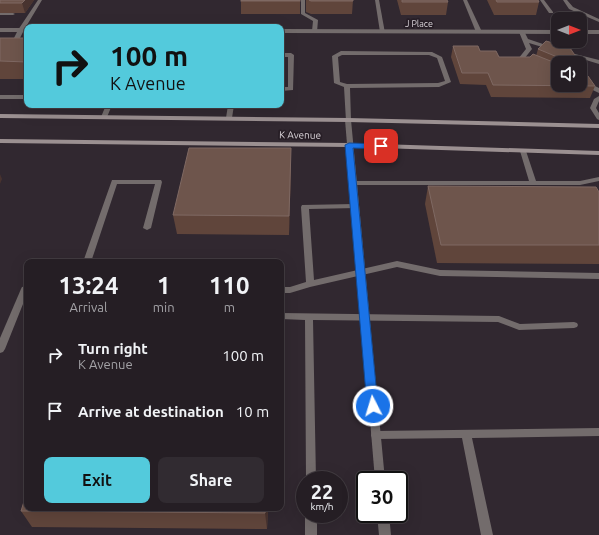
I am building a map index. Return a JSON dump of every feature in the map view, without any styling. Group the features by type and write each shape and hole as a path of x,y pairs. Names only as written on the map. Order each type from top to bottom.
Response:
{"main road":[{"name":"K Avenue","path":"0,116 229,118 599,126"},
{"name":"K Avenue","path":"0,141 349,145 599,153"}],"street":[{"path":"27,24 40,0"},
{"path":"303,0 303,14 316,20 315,31"},
{"path":"377,0 383,32"},
{"path":"465,0 479,32"},
{"path":"542,0 550,12"},
{"path":"565,0 571,8 599,21"},
{"path":"0,14 13,14"},
{"path":"24,14 31,14"},
{"path":"0,30 24,30"},
{"path":"13,46 24,30"},
{"name":"J Place","path":"284,31 551,32"},
{"path":"522,32 529,49 521,59 537,66"},
{"path":"587,32 599,32"},
{"path":"526,40 555,49"},
{"path":"7,46 20,46"},
{"path":"562,51 599,62"},
{"path":"341,53 430,53 439,57 448,82 439,85 347,86 337,83 335,56 341,53"},
{"path":"284,55 291,55 291,89 284,89"},
{"path":"587,85 599,91"},
{"path":"347,86 349,145 354,206 379,471"},
{"path":"0,97 24,98"},
{"path":"599,98 596,100 593,108 599,118"},
{"path":"104,117 108,108"},
{"path":"229,118 231,108"},
{"path":"523,151 533,183"},
{"path":"353,183 580,183 599,179"},
{"path":"87,259 114,182 159,182 147,228"},
{"path":"310,284 305,207 354,206"},
{"path":"284,290 290,290 397,264 440,273 599,276"},
{"path":"0,349 24,291"},
{"path":"284,316 499,319 519,328 574,325"},
{"path":"309,317 311,471"},
{"path":"376,435 599,432"},
{"path":"466,434 487,535"},
{"path":"311,523 311,535"},
{"path":"384,523 385,535"}],"building":[{"path":"0,0 25,0 22,3 0,3"},
{"path":"300,0 300,1 241,1"},
{"path":"309,0 353,0 353,1 311,1"},
{"path":"402,0 447,0 448,2 402,2"},
{"path":"496,0 538,0 539,2 497,2"},
{"path":"0,38 24,38 24,62 0,61"},
{"path":"546,41 551,42 551,48 570,48 575,56 555,56 538,49"},
{"path":"453,46 478,46 480,51 496,51 499,57 530,57 533,54 551,61 551,86 493,85 488,73 462,73"},
{"path":"587,75 588,76 595,86 587,86"},
{"path":"189,148 291,148 289,216 173,215"},
{"path":"428,186 596,187 599,192 599,245 441,245"},
{"path":"24,502 24,511 265,511 265,513 21,511"}],"route":[{"path":"373,406 349,145 381,146"}]}
